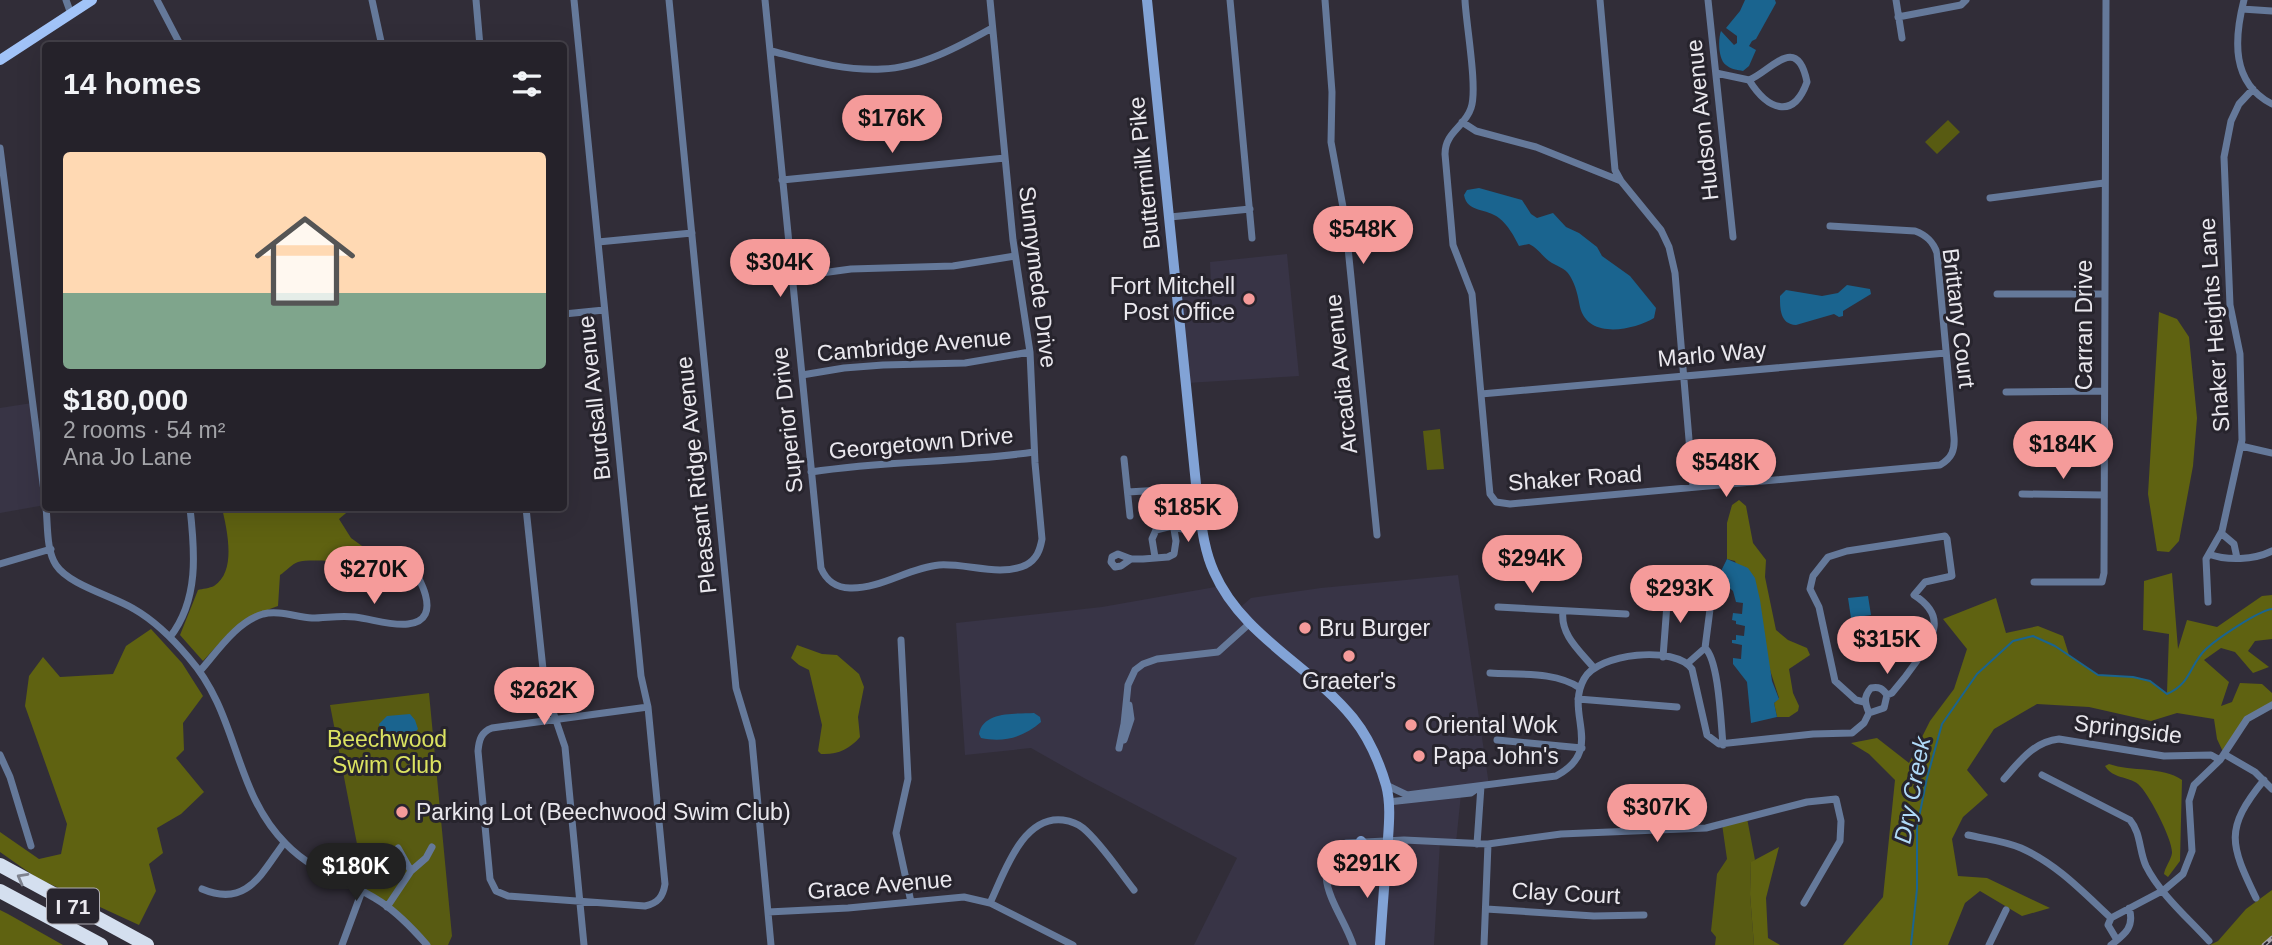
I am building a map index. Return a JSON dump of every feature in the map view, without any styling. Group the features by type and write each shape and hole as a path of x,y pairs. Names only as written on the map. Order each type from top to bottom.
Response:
{"highway":[{"name":"I 71","path":"0,865 147,945"},
{"name":"I 71","path":"0,891 100,945"}],"main road":[{"path":"0,60 92,0"},
{"name":"Buttermilk Pike","path":"1147,0 1201,524 1206,550 1214,573 1237,610 1249,624 1331,695 1354,719 1372,747 1386,785 1388,802 1388,840 1380,945"},
{"path":"1361,841 1385,872"}],"street":[{"path":"66,0 71,14"},
{"path":"157,0 179,42"},
{"path":"372,0 381,42"},
{"path":"476,0 480,42"},
{"name":"Burdsall Avenue","path":"574,0 641,676 648,708 665,884 655,903 645,906 580,901"},
{"name":"Pleasant Ridge Avenue","path":"669,0 736,688 752,741 771,945"},
{"name":"Superior Drive","path":"765,0 821,568 830,582"},
{"name":"Sunnymede Drive","path":"830,582 850,588 878,583 926,567 946,565 986,569 1013,568 1036,557 1041,550 1030,352 1016,256 990,0"},
{"path":"1230,0 1252,238"},
{"name":"Arcadia Avenue","path":"1325,0 1332,92 1331,142 1345,218 1377,535"},
{"path":"1465,0 1473,95 1470,112 1450,134 1445,154 1453,245 1472,294 1480,394"},
{"path":"1600,0 1615,170 1661,230 1669,247 1675,273 1693,487"},
{"name":"Hudson Avenue","path":"1708,0 1733,237"},
{"path":"1896,0 1902,38"},
{"path":"1898,17 1961,5 1966,0"},
{"name":"Carran Drive","path":"2034,582 2102,582 2106,0"},
{"path":"2243,0 2237,58 2243,75 2253,89 2272,104"},
{"path":"2242,9 2270,11 2269,0"},
{"path":"771,51 832,65 885,69 935,55 992,28"},
{"path":"1716,73 1749,80 1759,76 1782,57 1789,57 1800,64 1807,82 1797,100 1778,108 1766,103 1749,80"},
{"name":"Shaker Heights Lane","path":"2208,602 2205,567 2208,554 2221,533 2241,446 2243,413 2240,354 2230,305 2223,169 2231,121 2239,104 2253,89"},
{"path":"1462,122 1476,131 1536,147 1621,181"},
{"path":"0,148 42,476"},
{"path":"782,180 1005,158"},
{"path":"1990,198 2104,183"},
{"path":"1170,217 1250,209"},
{"name":"Brittany Court","path":"1830,226 1914,231 1931,240 1937,253 1955,446 1949,459"},
{"path":"598,242 692,233"},
{"path":"792,278 851,269 953,266 1016,256"},
{"path":"1997,294 2104,294"},
{"path":"567,314 604,310"},
{"name":"Cambridge Avenue","path":"802,375 864,366 965,363 1030,352"},
{"name":"Marlo Way","path":"1480,394 1946,353"},
{"path":"2006,391 2104,391"},
{"name":"Shaker Road","path":"1480,394 1490,494 1496,502 1510,504 1940,465 1949,459"},
{"path":"2241,446 2272,453"},
{"name":"Georgetown Drive","path":"811,472 873,463 962,461 1034,452"},
{"path":"1124,459 1130,516"},
{"path":"1128,492 1161,490 1168,494 1176,548 1174,554 1168,557 1131,559"},
{"path":"2022,494 2104,495"},
{"path":"46,511 51,549 55,564 62,572 136,610 170,637 200,671 230,729 250,792 259,810 284,843 320,871 362,891 387,907 401,917 427,945"},
{"path":"170,637 182,621 196,560 190,511"},
{"path":"526,511 545,688 565,747 584,945"},
{"path":"1155,558 1153,533 1161,528 1189,523 1201,524"},
{"path":"2221,533 2234,544 2237,558"},
{"path":"1864,702 1856,699 1835,681 1819,607 1810,589 1816,570 1828,557 1846,551 1911,543 1941,535 1947,539 1952,576 1933,578 1925,582 1914,595 1928,607 1935,625 1913,667 1892,693 1887,695"},
{"path":"0,564 51,549"},
{"path":"2208,554 2222,559 2272,551"},
{"path":"200,671 238,629 264,614 315,618 352,616 406,625 416,622 425,612 426,597 419,576 404,553"},
{"path":"1688,663 1705,648 1713,586"},
{"path":"1663,657 1668,591"},
{"path":"1498,607 1626,614"},
{"path":"1563,611 1563,626 1570,640 1594,668"},
{"path":"1128,701 1131,719 1119,748 1128,701 1128,685 1131,676 1143,664 1157,659 1218,652 1249,624"},
{"path":"901,640 908,779 896,833 911,902"},
{"path":"1705,648 1711,655 1714,671 1723,745"},
{"path":"1386,785 1407,795 1556,776 1569,768 1582,748 1578,699 1586,675 1604,662 1622,658 1681,658 1688,663 1692,669 1707,735 1723,745 1813,734 1852,733 1864,723 1869,713 1884,708 1887,695"},
{"path":"1490,673 1553,677 1580,688"},
{"path":"1869,713 1864,702 1871,688 1877,687 1887,695"},
{"path":"1578,699 1676,707"},
{"path":"2129,908 2131,928 2114,943 2108,925 2111,918 2129,908 2164,890 2183,874 2190,859 2190,794 2197,781 2222,757 2247,719 2272,705"},
{"path":"580,901 508,896 496,891 490,879 478,743 484,733 492,728 648,708"},
{"name":"Springside","path":"2004,779 2036,746 2059,739 2164,756 2222,757 2264,780 2272,789"},
{"path":"1497,740 1582,748"},
{"path":"0,755 10,777 31,846"},
{"path":"2042,775 2130,820 2147,867 2209,941"},
{"path":"2256,898 2238,857 2234,828 2264,780"},
{"path":"1388,802 1471,793 1481,786"},
{"path":"1477,844 1481,786"},
{"path":"1353,945 1327,890 1325,879 1329,860 1339,847 1346,843 1388,840 1488,844 1561,834 1706,828 1807,802 1836,799 1841,821 1840,841 1804,903"},
{"path":"990,903 1025,835 1037,825 1057,820 1084,828 1134,890"},
{"path":"1968,835 2014,846 2038,857 2063,873 2111,918"},
{"path":"202,889 222,895 242,892 255,881 284,843"},
{"path":"1483,945 1488,844"},
{"path":"387,907 411,871 426,858 432,847"},
{"path":"398,848 411,871"},
{"path":"342,945 362,891"},
{"name":"Grace Avenue","path":"768,912 964,897 990,903 1069,944"},
{"name":"Clay Court","path":"1486,909 1594,916 1644,915"},
{"path":"1989,945 2006,910"}],"shaded area":[{"path":"1287,254 1299,376 1187,383 1177,287 1211,286 1210,262"},
{"path":"2159,312 2177,319 2189,337 2197,418 2193,466 2179,541 2169,552 2157,551 2148,494"},
{"path":"32,403 42,481 42,506 0,513 0,408"},
{"path":"1739,500 1746,506 1753,543 1766,560 1765,577 1776,630 1788,640 1807,648 1810,655 1789,669 1793,693 1799,706 1798,711 1789,717 1777,717 1774,703 1779,698 1735,561 1727,559 1727,523 1732,505"},
{"path":"223,511 348,511 339,519 351,538 369,551 371,565 323,561 296,563 280,575 278,606 244,622 203,661 180,635 198,590 214,586 226,571 229,550"},
{"path":"2172,573 2178,649 2187,620 2217,627 2262,596 2272,595 2272,639 2255,641 2248,651 2269,667 2253,673 2235,652 2221,648 2204,660 2229,682 2221,706 2232,702 2240,683 2262,684 2272,693 2272,705 2257,712 2224,754 2217,739 2214,719 2177,713 2151,721 2089,707 2037,704 1994,729 1967,770 1988,795 1963,817 1952,839 1958,876 1987,878 2050,908 2022,916 1980,891 1965,903 1948,945 1843,945 1883,897 1895,780 1869,754 1851,743 1877,738 1909,763 1930,721 1954,689 1967,649 1943,619 1996,598 2006,633 2038,626 2063,636 2069,655 2098,675 2150,681 2167,693 2169,634 2143,630 2144,581"},
{"path":"1458,575 1489,785 1407,795 1387,786 1388,802 1461,794 1456,843 1440,842 1434,945 1194,945 1237,858 1031,748 965,755 956,623 1102,607 1221,586 1237,610 1251,598 1321,588"},
{"path":"151,629 182,663 203,696 183,723 184,750 176,758 204,792 181,814 157,828 163,853 149,864 156,891 139,925 37,878 0,852 0,832 39,859 61,854 67,824 25,706 29,676 43,657 60,677 113,674 126,646"},
{"path":"797,645 822,654 837,655 859,674 864,687 858,717 860,737 843,750 827,754 818,751 822,725 809,670 791,658"},
{"path":"2109,764 2156,771 2182,780 2180,861 2168,877 2164,874 2172,853 2169,838 2159,817 2138,784 2112,773 2105,766"},
{"path":"1779,847 1766,898 1768,938 1780,945 1754,945 1750,894 1751,862"},
{"path":"2272,890 2272,938 2264,945 2210,945 2218,941 2246,909"},
{"path":"0,910 8,914 63,945 0,945"}],"green space":[{"path":"1948,120 1960,132 1937,154 1925,142"},
{"path":"1440,429 1444,469 1427,470 1423,431"},
{"name":"Beechwood Swim Club","path":"429,693 452,936 448,945 427,945 408,924 362,891 364,880 330,705"},
{"path":"1747,818 1755,860 1751,863 1750,894 1754,945 1715,945 1716,937 1711,931 1717,874 1727,859 1722,824"}],"water":[{"path":"1745,0 1775,0 1776,3 1756,39 1749,46 1756,50 1749,66 1743,71 1723,62 1719,44 1721,31 1734,45 1737,43 1737,36 1726,28"},
{"path":"1479,188 1522,200 1537,218 1553,213 1566,227 1579,233 1597,247 1602,256 1630,276 1656,308 1654,318 1624,328 1602,328 1592,324 1580,307 1574,284 1566,271 1529,244 1519,246 1499,218 1469,205 1464,195 1467,190"},
{"path":"1847,285 1870,289 1871,294 1843,311 1843,316 1834,314 1796,325 1787,322 1782,315 1780,296 1786,290 1822,296 1838,293"},
{"path":"1727,559 1748,568 1755,578 1772,681 1779,699 1774,703 1777,717 1751,723 1747,682 1733,664 1733,658 1741,659 1742,645 1732,643 1732,640 1736,640 1736,635 1744,636 1745,626 1732,620 1733,613 1742,614 1743,603 1736,602 1733,591 1725,584 1720,573"},
{"path":"1868,596 1871,615 1851,618 1848,598"},
{"path":"1034,713 1040,717 1041,722 1021,735 998,740 981,738 979,734 987,721 993,718"},
{"path":"410,714 418,729 411,737 389,739 381,733 379,724 387,716"}],"waterway":[{"name":"Dry Creek","path":"1911,945 1917,889 1917,827 1927,778 1942,724 1977,674 2013,641 2033,636 2055,646 2098,675 2150,681 2167,694 2181,685 2200,655 2212,644 2248,620 2272,609"}],"railway":[{"path":"2264,945 2272,938"}],"place":[{"name":"Fort Mitchell Post Office","path":"1249,299"},
{"name":"Bru Burger","path":"1305,628"},
{"name":"Graeter's","path":"1349,656"},
{"name":"Oriental Wok","path":"1411,725"},
{"name":"Papa John's","path":"1419,756"},
{"name":"Parking Lot (Beechwood Swim Club)","path":"402,812"}]}
